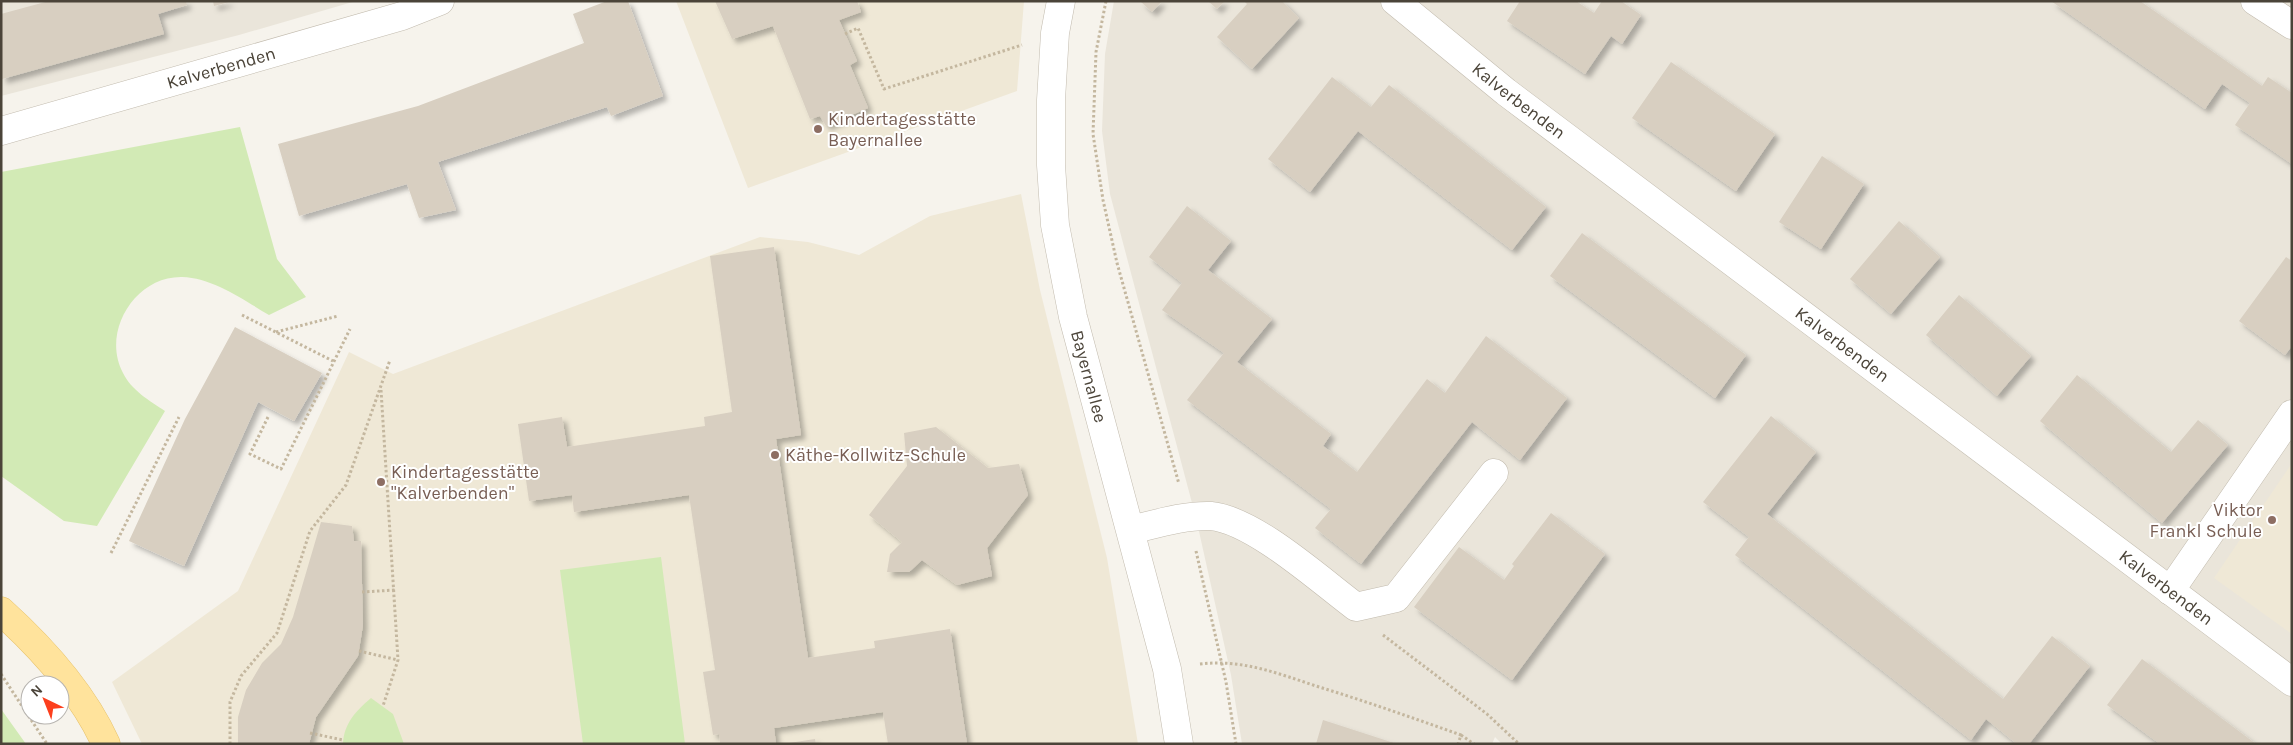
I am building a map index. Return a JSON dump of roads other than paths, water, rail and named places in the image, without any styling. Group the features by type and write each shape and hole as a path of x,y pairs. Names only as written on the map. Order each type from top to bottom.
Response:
{"main road":[{"path":"1,611 36,643 96,720 106,744"}],"street":[{"name":"Kalverbenden","path":"1,131 400,9 440,1"},
{"name":"Bayernallee","path":"1061,1 1056,33 1051,100 1051,165 1055,225 1073,317 1167,669 1179,744"},
{"name":"Kalverbenden","path":"1395,1 1506,92 2292,682"},
{"path":"2255,1 2292,25"},
{"path":"2170,591 2292,414"},
{"path":"1131,530 1188,518 1212,516 1248,528 1356,607 1396,598 1494,473"}],"place":[{"name":"Kindertagesstätte Bayernallee","path":"818,129"},
{"name":"Käthe-Kollwitz-Schule","path":"775,455"},
{"name":"Kindertagesstätte \"Kalverbenden\"","path":"381,482"},
{"name":"Viktor Frankl Schule","path":"2272,520"}]}
